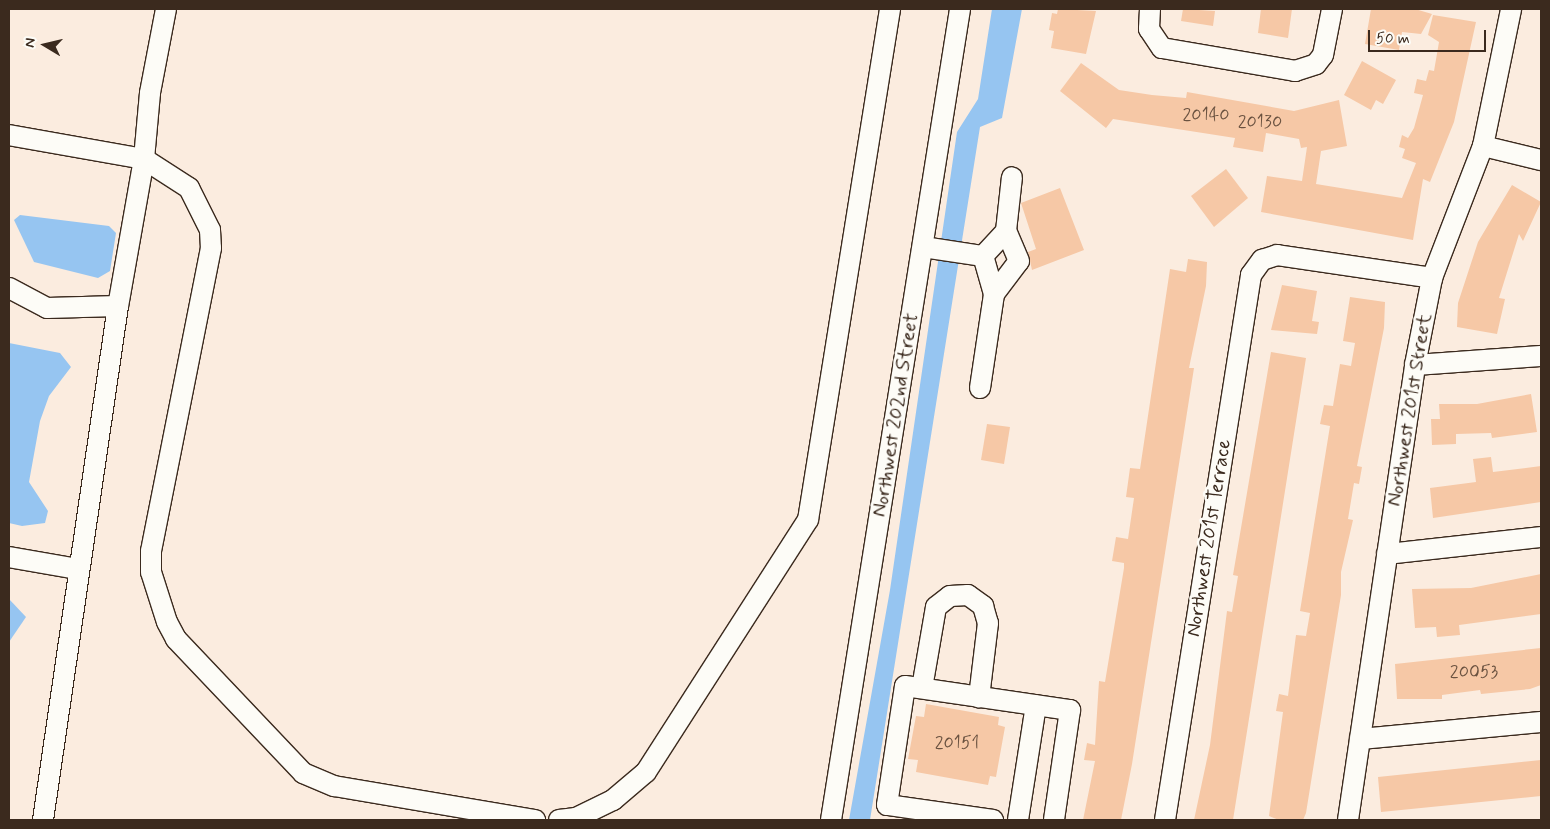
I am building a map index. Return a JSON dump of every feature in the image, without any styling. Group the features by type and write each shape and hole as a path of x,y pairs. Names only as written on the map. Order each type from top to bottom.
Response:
{"street":[{"path":"43,820 77,569 118,306 144,159 150,93 166,9"},
{"path":"559,820 576,818 613,800 646,772 808,520 890,9"},
{"name":"Northwest 202nd Street","path":"831,820 930,248 960,9"},
{"path":"1150,9 1149,29 1155,41 1174,52 1295,71 1316,64 1323,55 1332,9"},
{"name":"Northwest 201st Street","path":"1348,820 1415,365 1432,278 1483,146 1512,9"},
{"path":"9,135 144,159 189,188 210,230 211,248 151,551 157,596 176,639 291,763 317,780 535,820"},
{"path":"1483,146 1541,160"},
{"path":"994,294 1019,261 1006,231 1012,176"},
{"path":"983,256 1006,231"},
{"path":"930,248 983,256"},
{"name":"Northwest 201st Terrace","path":"1165,820 1250,275 1262,260 1277,255 1432,278"},
{"path":"980,388 994,294 983,256"},
{"path":"9,288 48,308 118,306"},
{"path":"1415,365 1541,356"},
{"path":"1387,554 1541,537"},
{"path":"9,557 77,569"},
{"path":"922,688 936,607 950,596 968,595 983,606 988,623 979,697"},
{"path":"993,820 887,804 905,686 1070,710 1054,820"},
{"path":"1018,820 1036,705"},
{"path":"1360,739 1541,722"}],"water":[{"path":"992,9 1022,9 1002,118 980,127 870,820 849,820 890,590 957,132 978,99"},
{"path":"20,215 109,226 116,233 110,271 98,278 34,262 14,220"},
{"path":"9,343 60,353 71,367 49,396 40,421 29,482 48,511 45,523 22,526 9,523"},
{"path":"9,599 26,617 9,642"}],"building":[{"path":"1058,9 1096,11 1086,54 1051,48 1054,31 1049,30 1052,13 1057,14"},
{"path":"1183,9 1215,11 1213,26 1181,21"},
{"path":"1261,9 1292,9 1288,38 1258,33"},
{"path":"1371,9 1415,9 1432,14 1421,34 1402,32 1399,50 1365,44"},
{"path":"1433,15 1476,22 1454,122 1430,182 1423,179 1413,240 1261,212 1267,176 1302,181 1307,147 1301,148 1299,139 1266,133 1263,152 1233,147 1235,138 1113,119 1106,128 1060,91 1081,63 1119,90 1152,95 1186,98 1187,92 1294,111 1339,100 1347,146 1321,151 1316,184 1402,198 1416,163 1402,158 1405,149 1399,147 1402,135 1408,138 1414,128 1423,95 1414,93 1417,79 1426,81 1429,70 1434,71 1439,42 1428,35"},
{"path":"1362,61 1396,80 1383,104 1376,100 1371,110 1344,95"},
{"path":"1226,169 1248,198 1214,227 1191,196"},
{"path":"1512,185 1541,202 1523,241 1519,234 1499,298 1505,299 1497,334 1457,327 1458,303 1478,242"},
{"path":"1060,188 1084,250 1032,270 1028,252 1036,249 1021,203"},
{"path":"1188,259 1207,262 1206,286 1189,368 1194,368 1132,764 1121,820 1083,820 1095,761 1084,760 1087,743 1095,745 1099,681 1105,682 1124,568 1124,563 1112,561 1116,537 1128,539 1134,498 1126,497 1130,468 1140,469 1170,269 1186,272"},
{"path":"1282,285 1317,291 1312,321 1319,322 1317,334 1271,330"},
{"path":"1350,297 1385,302 1384,328 1357,466 1362,467 1359,484 1354,483 1348,519 1353,520 1341,572 1341,595 1306,813 1303,820 1279,820 1269,816 1283,712 1276,711 1279,694 1288,696 1296,635 1306,636 1310,613 1300,611 1330,426 1320,424 1324,405 1333,406 1340,364 1351,366 1355,343 1343,341"},
{"path":"1271,352 1306,358 1233,820 1194,820 1210,745 1227,611 1232,612 1238,576 1233,575"},
{"path":"1531,394 1537,432 1492,438 1491,433 1456,434 1456,444 1432,445 1431,419 1440,419 1439,404 1477,404"},
{"path":"987,424 1010,427 1004,464 981,460"},
{"path":"1491,457 1493,472 1541,466 1541,502 1433,518 1430,488 1476,482 1473,459"},
{"path":"1541,574 1541,614 1459,625 1460,635 1437,637 1436,627 1415,628 1412,589 1471,588"},
{"path":"1541,648 1541,685 1530,689 1481,694 1480,690 1442,695 1442,699 1397,699 1395,664"},
{"path":"926,704 999,717 998,725 1005,727 996,777 990,776 988,785 916,772 918,760 908,759 916,716 924,717"},
{"path":"1541,760 1541,796 1381,812 1378,777"}]}
